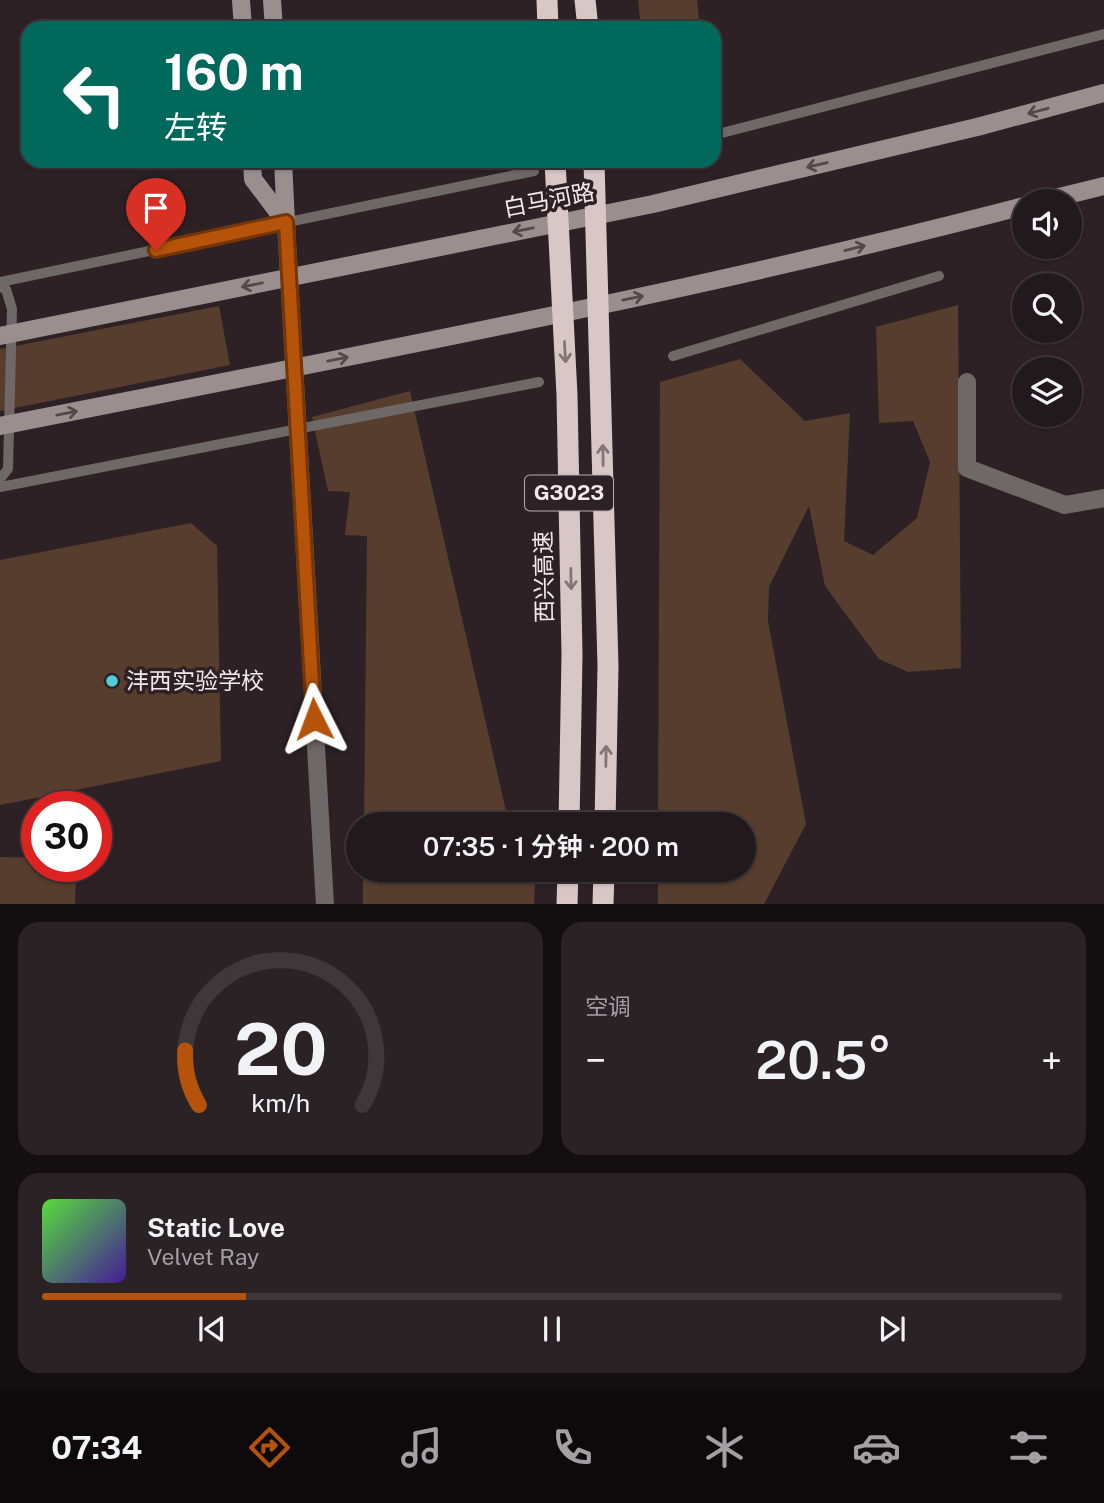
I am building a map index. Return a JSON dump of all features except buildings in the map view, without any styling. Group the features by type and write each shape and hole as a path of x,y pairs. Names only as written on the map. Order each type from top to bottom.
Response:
{"highway":[{"path":"547,0 548,21"},
{"path":"585,0 586,21"},
{"name":"西兴高速","path":"555,168 567,395 572,655 569,812"},
{"name":"G3023","path":"594,168 608,666 605,812"},
{"path":"568,882 568,904"},
{"path":"603,904 604,882"}],"main road":[{"path":"242,0 243,21"},
{"path":"272,0 274,21"},
{"name":"白马河路","path":"0,336 653,204 977,127 1104,93"},
{"path":"252,168 253,179 286,222"},
{"path":"283,168 286,222"},
{"path":"1082,191 1104,186"},
{"path":"0,426 532,320 792,264 1012,209"}],"street":[{"path":"286,222 325,904"},
{"path":"967,382 967,468 1065,505 1104,498"}],"lane":[{"path":"721,133 1104,34"},
{"path":"0,285 534,171"},
{"path":"673,356 939,276"},
{"path":"0,285 6,289 12,309 8,469 0,479"},
{"path":"0,487 538,382"}],"shaded area":[{"path":"638,0 697,0 699,21 640,21"},
{"path":"958,305 961,668 908,672 879,659 825,586 809,506 769,587 768,621 806,824 764,904 658,904 658,882 756,882 756,812 658,812 660,382 740,359 805,421 850,413 844,541 873,555 917,518 930,462 913,421 879,423 876,327"},
{"path":"219,306 230,365 0,411 0,349"},
{"path":"410,391 506,812 364,812 367,536 345,535 350,492 328,491 312,417"},
{"name":"沣西实验学校","path":"191,523 217,546 221,761 70,791 21,791 21,801 0,805 0,560"},
{"path":"0,857 21,858 21,882 76,882 75,904 0,904"},
{"path":"363,882 535,882 534,904 363,904"}],"place":[{"name":"沣西实验学校","path":"112,681"}],"route":[{"path":"156,250 286,222 314,719"}]}
